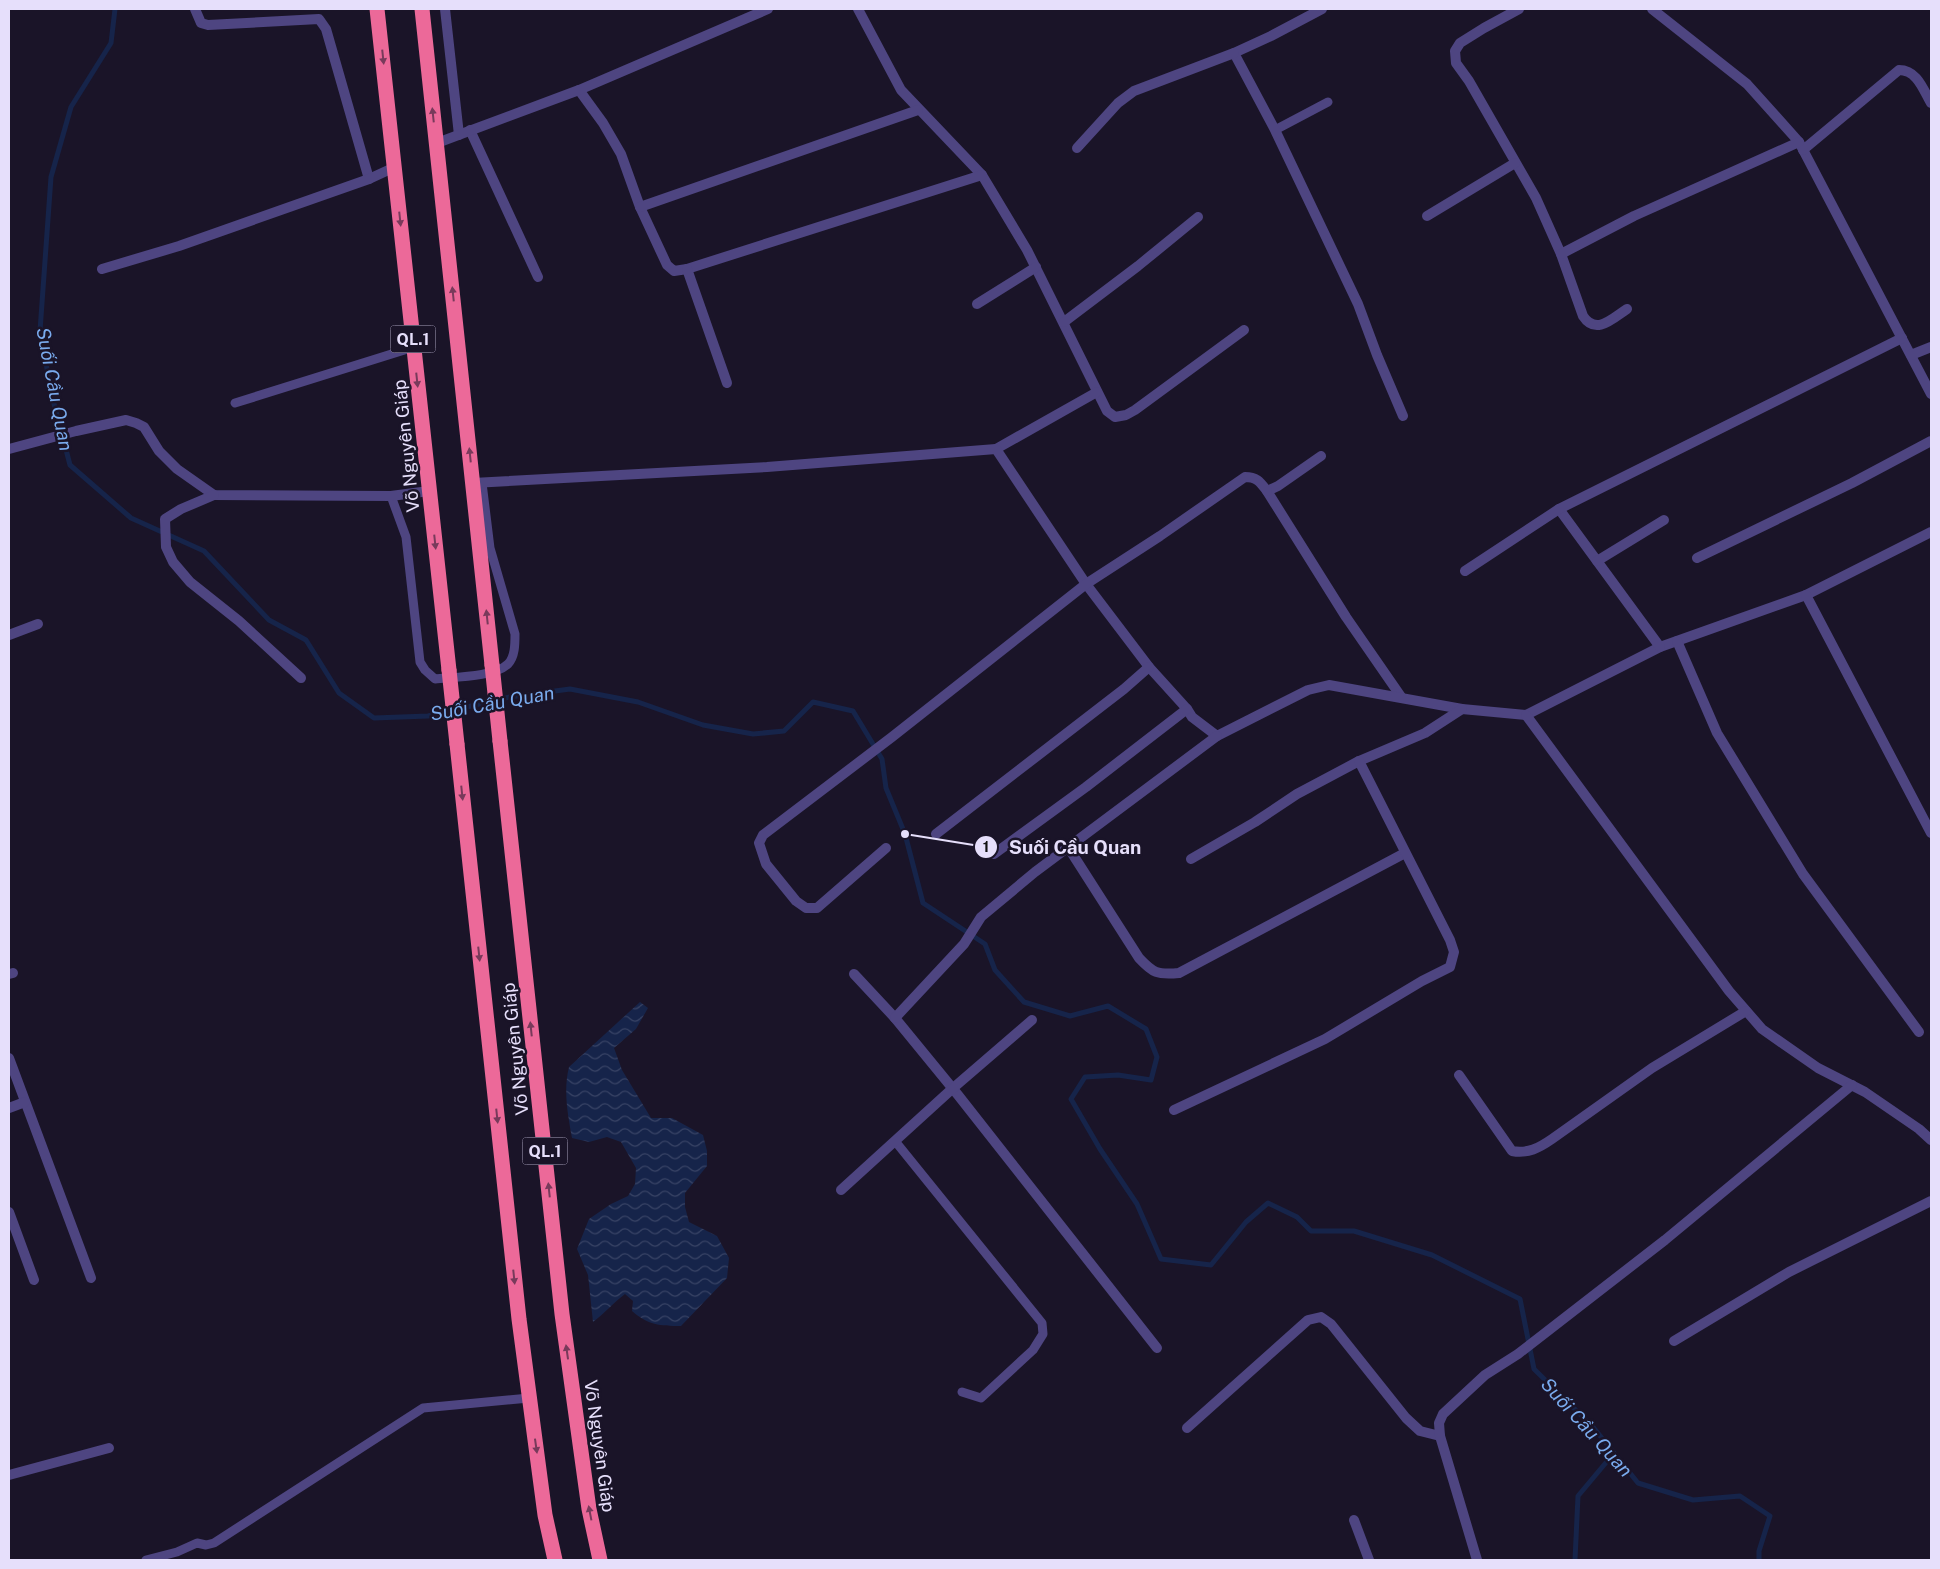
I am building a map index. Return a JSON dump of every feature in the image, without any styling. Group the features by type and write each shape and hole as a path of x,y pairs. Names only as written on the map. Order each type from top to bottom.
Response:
{"highway":[{"name":"Võ Nguyên Giáp","path":"378,9 518,1309 545,1516 555,1560"},
{"name":"QL.1","path":"422,9 436,143 477,483"},
{"name":"Võ Nguyên Giáp","path":"477,483 492,665 562,1314 589,1509 600,1560"}],"street":[{"path":"196,9 200,23 208,25 319,19 326,29 369,179"},
{"path":"445,9 459,134"},
{"path":"436,143 579,90 768,9"},
{"path":"858,9 901,90 982,175 1036,268 1107,411 1114,417 1126,415 1244,330"},
{"path":"1077,148 1118,103 1134,91 1234,53 1322,9"},
{"path":"1519,9 1460,43 1456,51 1456,63 1469,81 1536,198 1561,254 1575,298 1587,323 1594,326 1602,324 1627,309"},
{"path":"1652,9 1747,84 1801,146 1931,394"},
{"path":"1234,53 1275,130 1358,304 1403,416"},
{"path":"1561,254 1634,216 1801,146 1899,70 1907,70 1914,75 1931,103"},
{"path":"579,90 603,123 620,154 640,207 667,265 674,271 687,270 982,175"},
{"path":"640,207 918,110"},
{"path":"470,130 538,277"},
{"path":"1427,216 1515,163"},
{"path":"102,269 179,246 369,179 395,167"},
{"path":"1064,322 1138,266 1198,217"},
{"path":"978,304 1036,268"},
{"path":"687,270 727,383"},
{"path":"1465,571 1559,509 1902,338"},
{"path":"1911,355 1931,346"},
{"path":"477,483 767,467 996,450 1097,392"},
{"path":"9,449 126,420 136,422 144,427 159,451 177,469 214,495"},
{"path":"1697,558 1852,483 1931,441"},
{"path":"996,450 1086,584 1149,667 1192,717 1217,736"},
{"path":"1267,491 1278,486 1321,456"},
{"path":"886,848 817,908 806,908 796,901 766,864 759,843 763,835 892,737 1086,584 1245,477 1253,477 1259,480 1267,491 1346,617 1402,698"},
{"path":"301,678 240,621 190,582 173,562 166,547 165,519 181,509 214,495 391,496 430,491"},
{"path":"1559,509 1660,647"},
{"path":"1598,561 1664,520"},
{"path":"895,1018 964,944 981,917 1035,872 1217,736 1308,690 1329,685 1462,709 1526,714 1660,647 1806,595 1931,532"},
{"path":"1806,595 1931,833"},
{"path":"9,635 38,624"},
{"path":"1677,641 1717,732 1803,874 1919,1032"},
{"path":"936,834 1116,695 1149,667"},
{"path":"994,854 1086,787 1187,709"},
{"path":"1191,859 1255,822 1297,794 1359,761 1425,733 1462,709"},
{"path":"1526,714 1723,983 1762,1029 1818,1068 1865,1092 1931,1140"},
{"path":"1174,1110 1325,1038 1422,981 1450,967 1454,952 1450,940 1359,761"},
{"path":"1068,847 1139,958 1151,971 1166,974 1179,973 1405,854"},
{"path":"854,974 895,1018 1156,1348"},
{"path":"1459,1075 1512,1151 1529,1151 1538,1148 1552,1139 1652,1068 1746,1010"},
{"path":"841,1190 952,1089 1032,1020"},
{"path":"9,1058 91,1278"},
{"path":"1477,1560 1440,1436 1438,1423 1443,1414 1485,1375 1518,1354 1665,1240 1852,1085"},
{"path":"9,1108 25,1102"},
{"path":"1674,1341 1789,1272 1931,1201"},
{"path":"9,1212 34,1280"},
{"path":"1186,1428 1308,1320 1321,1317 1331,1324 1406,1418 1420,1431 1440,1436"},
{"path":"9,1475 109,1448"},
{"path":"1354,1520 1369,1560"}],"lane":[{"path":"1275,130 1328,102"},
{"path":"235,403 414,347"},
{"path":"391,496 406,537 420,662 425,670 435,679 493,672 508,664 511,659 515,634 490,548 477,483"},
{"path":"894,1141 1042,1323 1043,1334 1033,1350 995,1386 981,1398 962,1392"},
{"path":"146,1560 177,1552 197,1543 206,1545 214,1543 423,1408 529,1398"}],"water":[{"path":"640,1002 648,1008 636,1029 614,1048 622,1070 651,1118 672,1118 703,1135 707,1151 707,1166 685,1193 685,1207 689,1222 717,1236 729,1258 727,1278 681,1326 660,1325 643,1319 632,1311 633,1301 625,1294 593,1322 588,1275 577,1249 589,1219 611,1204 628,1196 635,1184 636,1168 621,1142 607,1137 589,1142 572,1138 566,1094 569,1067"}],"waterway":[{"name":"Suối Cầu Quan","path":"115,9 111,43 71,107 51,177 40,331 52,396 70,465 131,518 204,551 269,620 306,640 339,693 374,718 428,716 510,697 570,689 638,702 703,725 753,734 784,731 813,702 853,711 882,759 886,788 905,834 923,903 985,944 995,970 1024,1002 1070,1016 1108,1006 1146,1029 1157,1057 1151,1080 1118,1075 1085,1077 1071,1099 1100,1149 1137,1204 1161,1259 1211,1265 1246,1222 1268,1203 1297,1217 1311,1231 1354,1231 1432,1255 1520,1299 1534,1369 1593,1427 1638,1483 1693,1500 1740,1496 1770,1516 1759,1551 1759,1560"},
{"path":"1575,1560 1578,1496 1614,1453"}],"place":[{"name":"Suối Cầu Quan","path":"905,834"}]}
